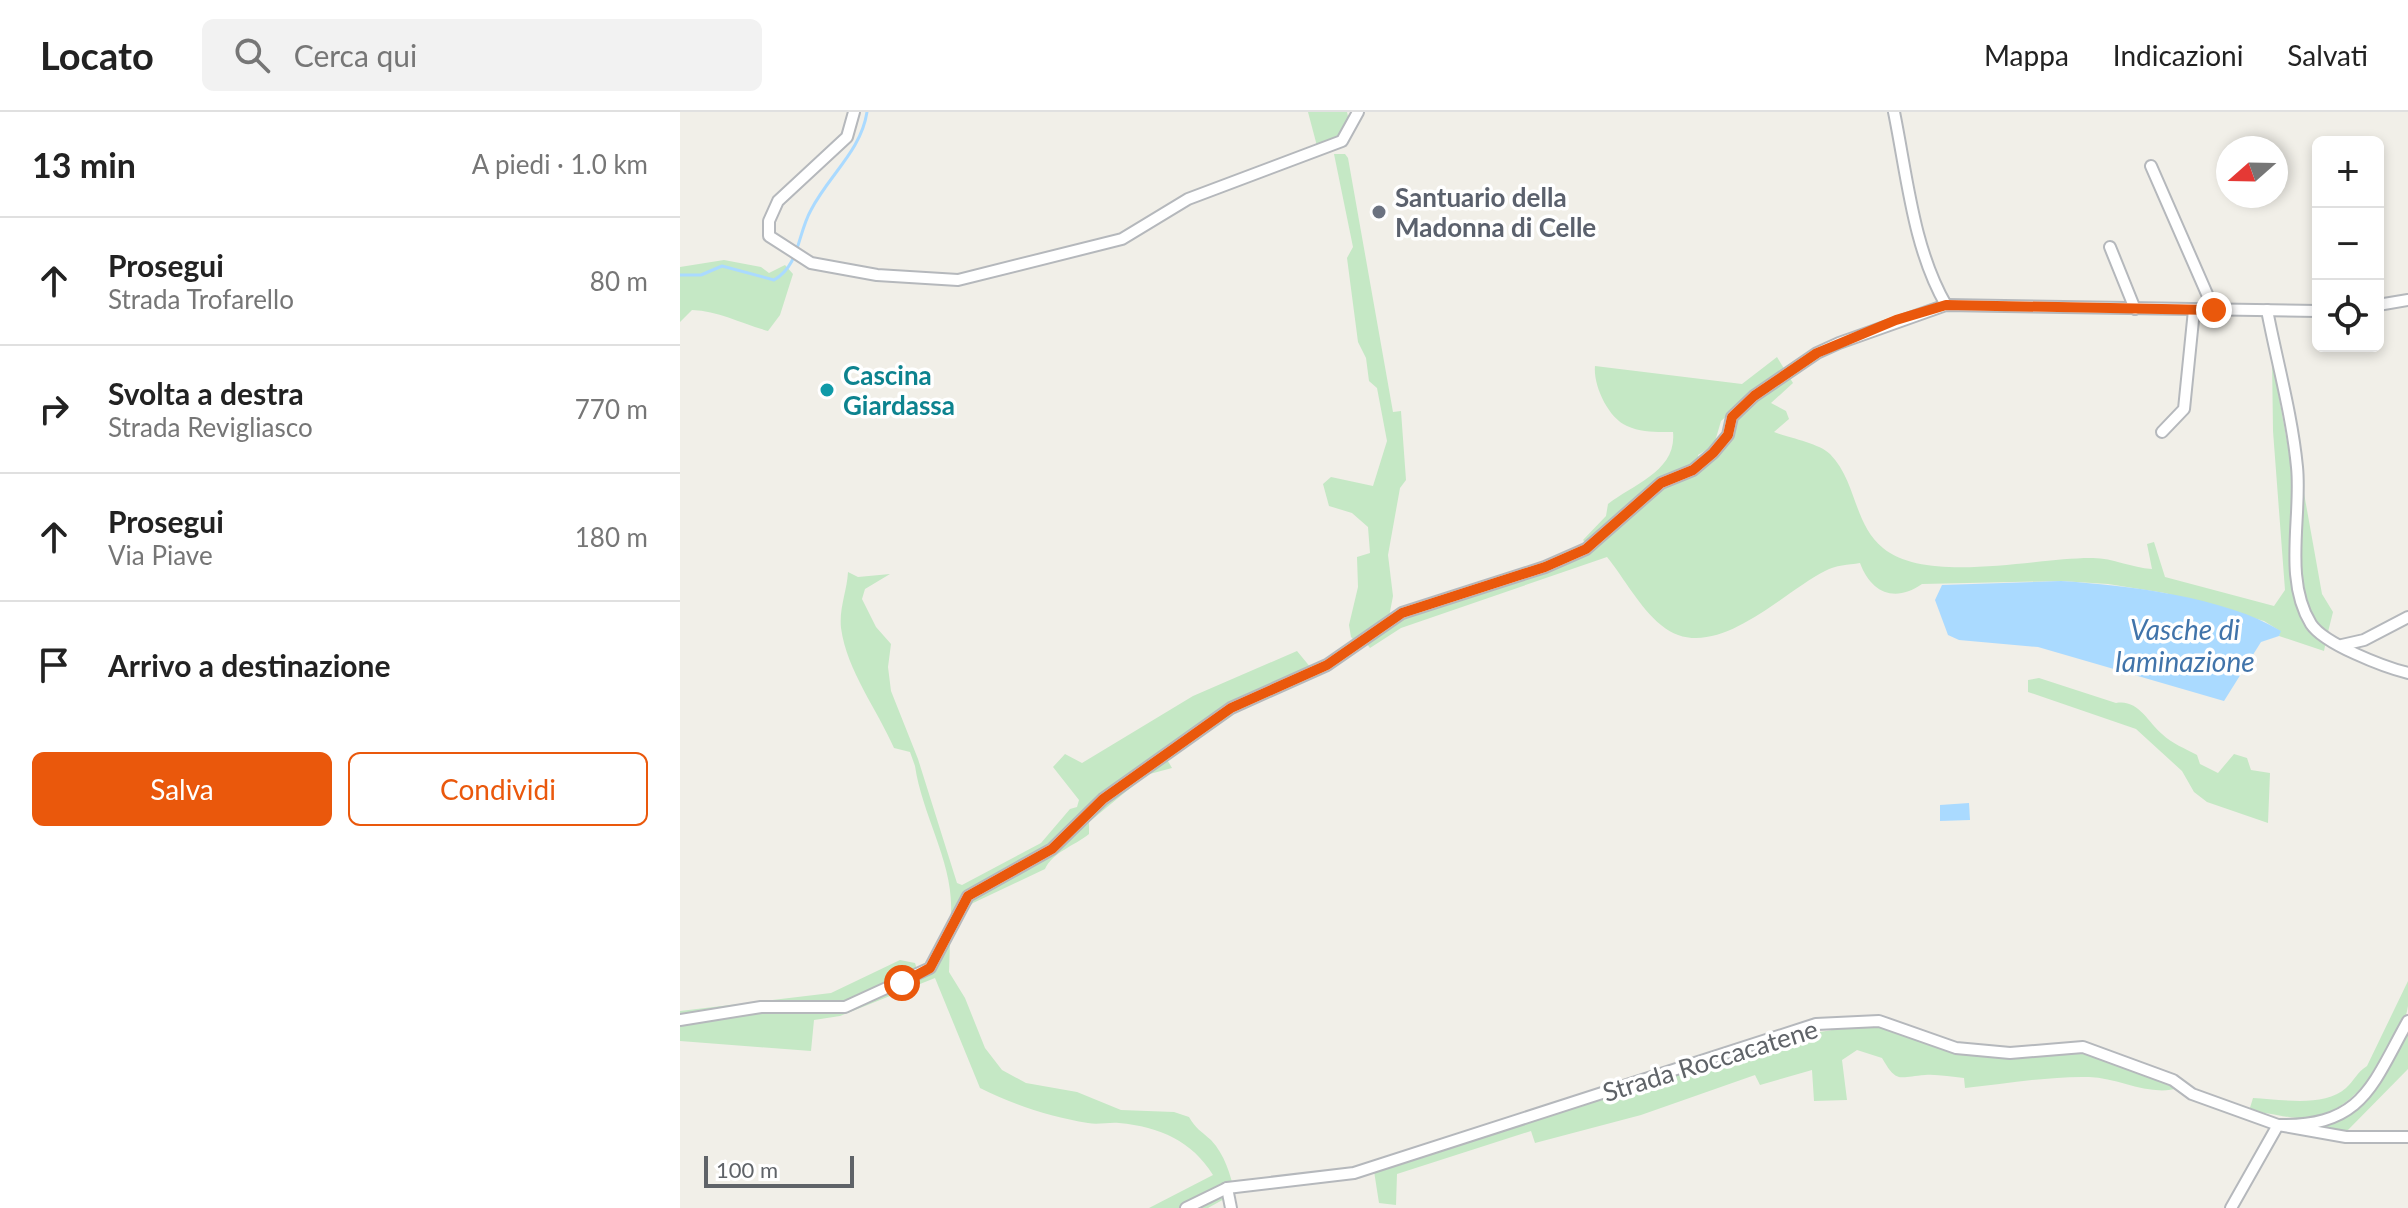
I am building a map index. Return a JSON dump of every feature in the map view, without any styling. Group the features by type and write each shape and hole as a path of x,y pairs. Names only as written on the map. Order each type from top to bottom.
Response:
{"street":[{"path":"854,112 847,137 778,201 769,221 769,236 811,263 877,275 958,280 1122,239 1188,199 1342,141 1358,112"},
{"path":"1894,112 1921,242 1933,284 1946,305"},
{"path":"2151,166 2214,310"},
{"path":"2110,247 2135,309"},
{"path":"2384,304 2408,300"},
{"path":"680,1020 761,1007 845,1007 930,968 968,896 1052,849 1103,799 1231,708 1327,665 1402,613 1545,567 1586,549 1661,483 1693,470 1728,435 1732,417 1743,406 1817,353 1896,320 1946,305 2312,311"},
{"path":"2162,432 2184,409 2194,310"},
{"path":"2267,310 2297,467 2297,570 2309,620 2319,634 2408,673"},
{"path":"2340,645 2364,640 2408,617"},
{"name":"Strada Roccacatene","path":"1186,1208 1227,1188 1354,1173 1816,1024 1879,1021 1956,1048 1997,1052 2083,1047 2173,1080 2192,1094 2278,1125 2346,1137 2408,1137"},
{"path":"2231,1208 2278,1125 2326,1122 2345,1113 2374,1084 2408,1021"},
{"path":"1227,1188 1231,1208"}],"green space":[{"path":"1308,112 1347,112 1349,121 1340,139 1317,146"},
{"path":"1334,154 1345,154 1348,158 1393,412 1401,411 1406,480 1400,488 1388,555 1393,596 1389,617 1356,642 1351,637 1349,625 1358,587 1357,557 1370,553 1368,527 1352,513 1329,506 1323,484 1331,477 1373,486 1387,441 1377,388 1369,381 1366,358 1358,342 1347,258 1353,247"},
{"path":"724,260 761,267 769,273 785,265 793,274 780,315 768,331 702,311 692,310 680,322 680,267"},
{"path":"1777,357 1793,383 1771,403 1786,411 1789,419 1774,432 1830,454 1839,465 1873,538 1902,559 1955,567 2093,558 2152,569 2147,544 2154,542 2165,577 2274,606 2285,590 2273,431 2272,359 2292,469 2294,569 2301,602 2326,641 2324,651 2279,636 2280,631 2264,621 2165,593 2108,584 2061,581 1922,584 1912,590 1893,594 1877,588 1860,563 1825,571 1724,633 1702,638 1681,636 1653,618 1607,557 1401,628 1370,648 1367,644 1402,617 1592,548 1583,540 1606,516 1608,504 1661,467 1668,457 1673,432 1638,430 1620,422 1603,400 1596,382 1595,366 1742,384","holes":["1739,405 1739,416 1728,442 1701,468 1698,455 1714,445 1721,421"]},
{"path":"2302,482 2322,594 2333,612 2327,636 2307,603 2303,583 2300,563"},
{"path":"848,572 858,577 890,574 865,589 862,599 876,627 891,644 888,667 891,691 918,759 957,883 962,885 1041,843 1070,809 1077,807 1079,800 1053,767 1065,754 1082,763 1193,696 1297,651 1311,668 1216,712 1162,751 1172,768 1146,775 1089,822 1089,834 1058,854 1045,869 973,903 961,914 950,941 949,972 965,998 985,1048 1002,1070 1026,1083 1077,1092 1121,1110 1174,1112 1189,1117 1220,1152 1235,1193 1208,1208 1149,1208 1213,1175 1185,1145 1148,1128 1119,1123 1092,1124 1047,1114 980,1088 935,978 840,1016 814,1020 811,1051 680,1041 680,1011 831,993 900,960 915,963 917,969 928,965 948,927 951,895 948,876 910,752 894,748 856,675 844,644 841,621"},
{"path":"2039,678 2116,703 2130,704 2166,737 2197,755 2200,764 2218,773 2234,754 2247,758 2251,770 2270,773 2268,823 2207,802 2194,792 2182,771 2136,729 2028,692 2028,680"},
{"path":"2408,981 2408,1006 2404,1022 2386,1058 2359,1091 2327,1114 2311,1118 2249,1111 2253,1098 2314,1100 2337,1094 2346,1088 2367,1066"},
{"path":"1862,1025 1884,1027 1964,1053 2011,1059 2082,1050 2179,1088 2146,1089 2101,1078 2074,1077 1965,1088 1964,1078 1930,1075 1899,1077 1891,1072 1882,1058 1857,1050 1842,1060 1847,1100 1814,1101 1812,1070 1760,1085 1755,1075 1641,1115 1535,1143 1531,1131 1397,1174 1396,1205 1379,1203 1374,1171 1796,1036"},
{"path":"2408,1030 2408,1069 2344,1134 2308,1127 2326,1124 2357,1107 2382,1079"}],"water":[{"name":"Vasche di laminazione","path":"2061,581 2144,590 2204,601 2258,619 2281,631 2279,636 2261,642 2224,701 2038,647 1959,640 1948,635 1935,600 1942,585"},
{"path":"1969,803 1970,820 1940,821 1940,805"}],"waterway":[{"path":"680,275 701,275 722,266 774,280 782,274 793,258 818,197 858,139 867,112"}],"place":[{"name":"Santuario della Madonna di Celle","path":"1379,212"},
{"name":"Cascina Giardassa","path":"827,390"}],"route":[{"path":"902,983 930,968 953,918 968,896 1052,849 1103,799 1231,708 1327,665 1402,613 1545,567 1586,549 1661,483 1693,470 1722,445 1732,417 1754,396 1817,353 1896,320 1946,305 2214,310"}]}
